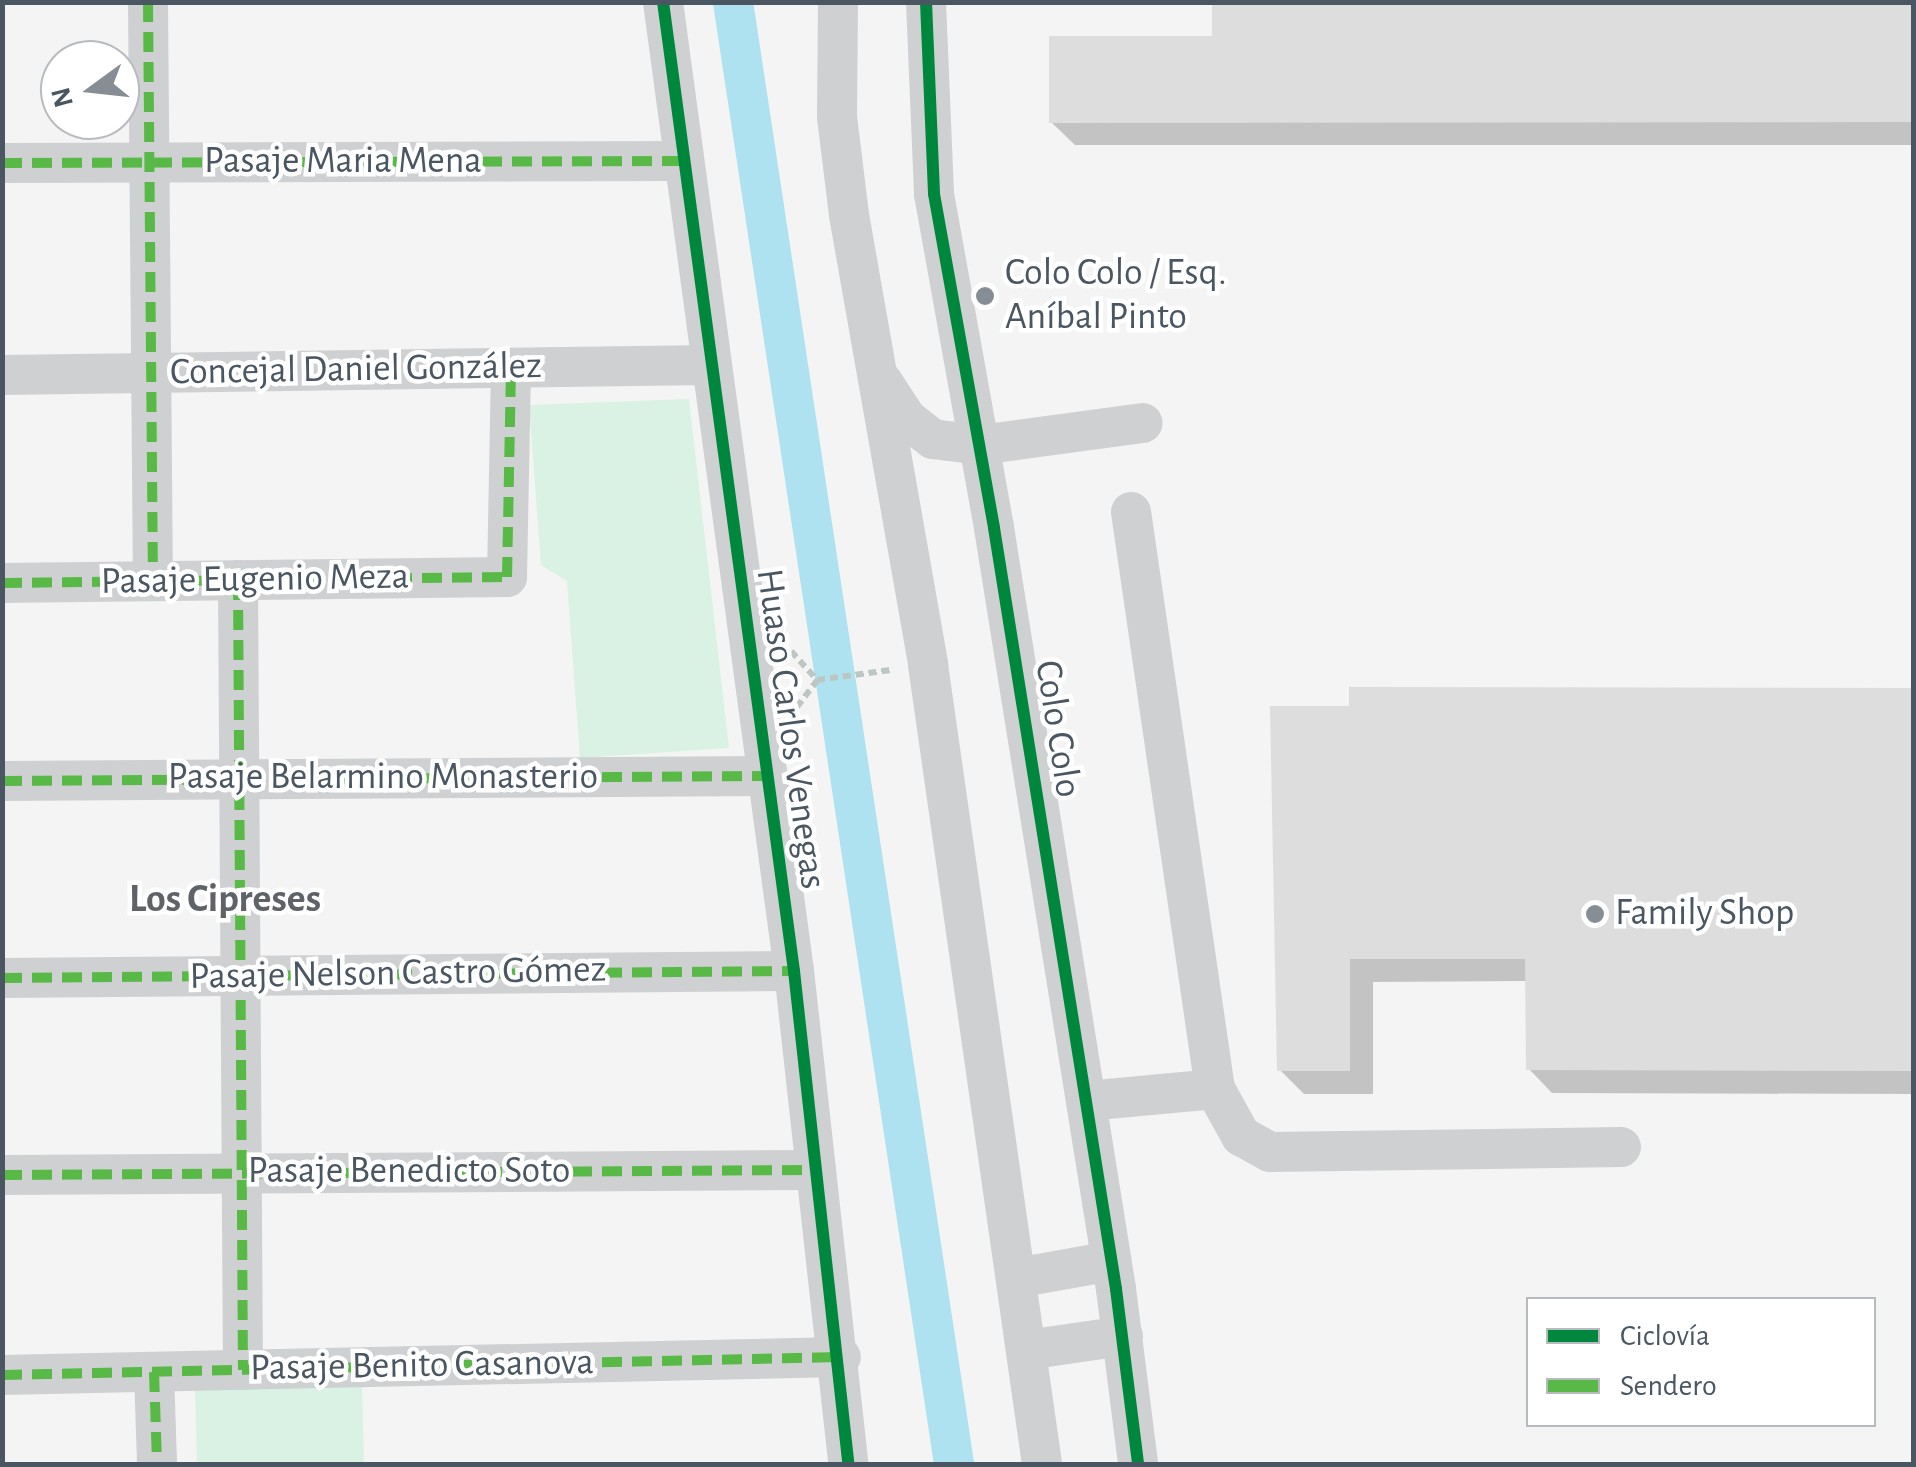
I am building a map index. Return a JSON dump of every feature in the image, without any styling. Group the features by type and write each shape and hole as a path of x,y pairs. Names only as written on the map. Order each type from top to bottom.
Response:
{"street":[{"path":"148,2 153,581"},
{"name":"Huaso Carlos Venegas","path":"664,2 764,776 794,971 841,1357 848,1464"},
{"path":"838,2 836,117 928,665 1042,1464"},
{"name":"Colo Colo","path":"926,2 934,194 980,445 1086,1102 1123,1336 1138,1464"},
{"name":"Pasaje Maria Mena","path":"2,163 684,161"},
{"name":"Concejal Daniel González","path":"2,375 710,365"},
{"name":"Pasaje Eugenio Meza","path":"2,583 506,578 511,368"},
{"path":"876,372 907,419 932,439 980,445 1143,423"},
{"path":"1131,512 1215,1089 1241,1136 1270,1152 1621,1147"},
{"path":"238,580 243,1370"},
{"name":"Pasaje Belarmino Monasterio","path":"2,780 764,776"},
{"name":"Pasaje Nelson Castro Gómez","path":"2,978 794,971"},
{"path":"1086,1102 1215,1089"},
{"name":"Pasaje Benedicto Soto","path":"2,1175 816,1170"},
{"path":"1016,1278 1111,1261"},
{"path":"1026,1350 1123,1336"},
{"name":"Pasaje Benito Casanova","path":"2,1375 841,1357"},
{"path":"154,1372 157,1464"}],"path":[{"path":"819,679 877,671"}],"green space":[{"path":"689,399 729,748 580,758 567,581 541,565 529,405"},
{"path":"362,1385 364,1464 197,1464 195,1388"}],"building":[{"path":"1212,2 1914,2 1914,122 1049,123 1049,36 1212,36"},
{"name":"Family Shop","path":"1349,687 1914,688 1914,1071 1526,1070 1525,959 1350,959 1350,1071 1277,1071 1270,706 1349,706"}],"waterway":[{"path":"733,2 954,1464"}],"marked path":[{"path":"148,2 153,581"},
{"path":"2,163 683,161"},
{"path":"2,583 507,577 511,368"},
{"path":"238,580 243,1370"},
{"path":"2,781 764,776"},
{"path":"2,978 794,971"},
{"path":"2,1175 816,1170"},
{"path":"2,1375 841,1357"},
{"path":"154,1372 157,1464"}],"cycle path":[{"path":"663,2 794,971 848,1464"},
{"path":"926,2 934,194 994,528 1116,1289 1138,1464"}],"place":[{"name":"Colo Colo / Esq. Aníbal Pinto","path":"985,296"},
{"name":"Family Shop","path":"1595,914"}],"district":[{"name":"Los Cipreses","path":"225,899"}]}
